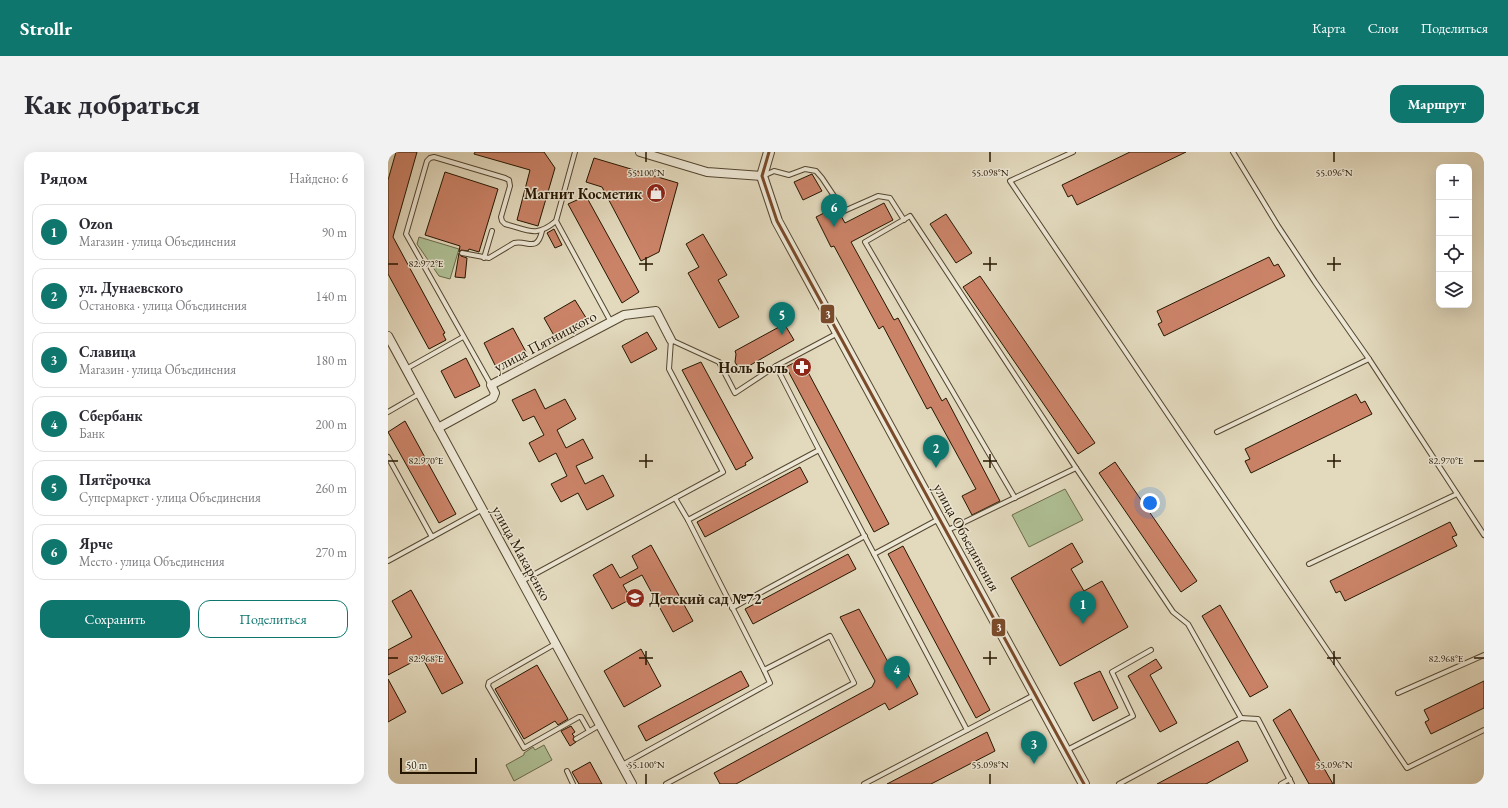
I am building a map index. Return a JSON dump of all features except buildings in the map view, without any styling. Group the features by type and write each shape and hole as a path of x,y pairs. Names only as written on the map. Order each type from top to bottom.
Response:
{"street":[{"path":"640,152 707,172 762,176 769,152"},
{"name":"улица Объединения","path":"762,176 777,221 1084,784"},
{"name":"улица Пятницкого","path":"438,428 493,398 495,393 491,385 624,315 656,311 672,340"},
{"name":"улица Макаренко","path":"388,336 632,784"}],"lane":[{"path":"491,385 406,234 427,161 434,157 509,180 510,186 501,217 502,221 505,224 535,232 542,231 556,220 575,152"},
{"path":"1073,152 1010,181 1407,768 1484,730"},
{"path":"1234,152 1278,226 1369,359 1484,535"},
{"path":"762,176 774,171 788,175 805,169 816,171 844,211 878,196 890,198 904,220"},
{"path":"1015,498 865,242 910,216 1173,612 1188,624 1241,718"},
{"path":"556,220 611,322"},
{"path":"484,258 492,231"},
{"path":"462,253 490,258 516,242 530,245 537,242 540,239 542,231"},
{"path":"522,581 723,472 668,369 672,340 719,362 734,393 776,366 839,333"},
{"path":"406,369 463,337"},
{"path":"1217,432 1369,359"},
{"path":"776,366 967,730"},
{"path":"388,412 420,394"},
{"path":"688,520 819,450"},
{"path":"388,457 432,537"},
{"path":"946,531 1076,468"},
{"path":"1309,564 1457,494"},
{"path":"622,765 770,683 688,520 675,498"},
{"path":"388,561 482,509"},
{"path":"874,554 939,519"},
{"path":"732,608 865,536"},
{"path":"666,784 854,683 830,636 764,670"},
{"path":"556,644 489,682 488,686 524,748 579,717 581,717 589,731"},
{"path":"1066,751 1133,716 1112,672 1151,650"},
{"path":"1398,693 1484,655"},
{"path":"864,784 1036,694"},
{"path":"1119,784 1241,718 1258,719 1292,784"},
{"path":"576,739 600,725"},
{"path":"567,771 573,784"},
{"path":"1281,784 1290,779"}],"green space":[{"path":"419,237 459,249 450,279 439,276 417,244"},
{"path":"1065,489 1083,520 1029,547 1012,515"},
{"path":"544,745 552,760 514,781 506,765 524,755 524,753 533,747 535,750"}],"transit line":[{"name":"3","path":"769,152 762,176 777,221 1084,784"}],"place":[{"name":"Магнит Косметик","path":"656,193"},
{"name":"Ярче","path":"834,227"},
{"name":"Пятёрочка","path":"782,335"},
{"name":"Ноль Боль","path":"802,367"},
{"name":"ул. Дунаевского","path":"936,468"},
{"name":"Детский сад №72","path":"635,598"},
{"name":"Ozon","path":"1083,624"},
{"name":"Сбербанк","path":"897,689"},
{"name":"Славица","path":"1034,764"}]}
